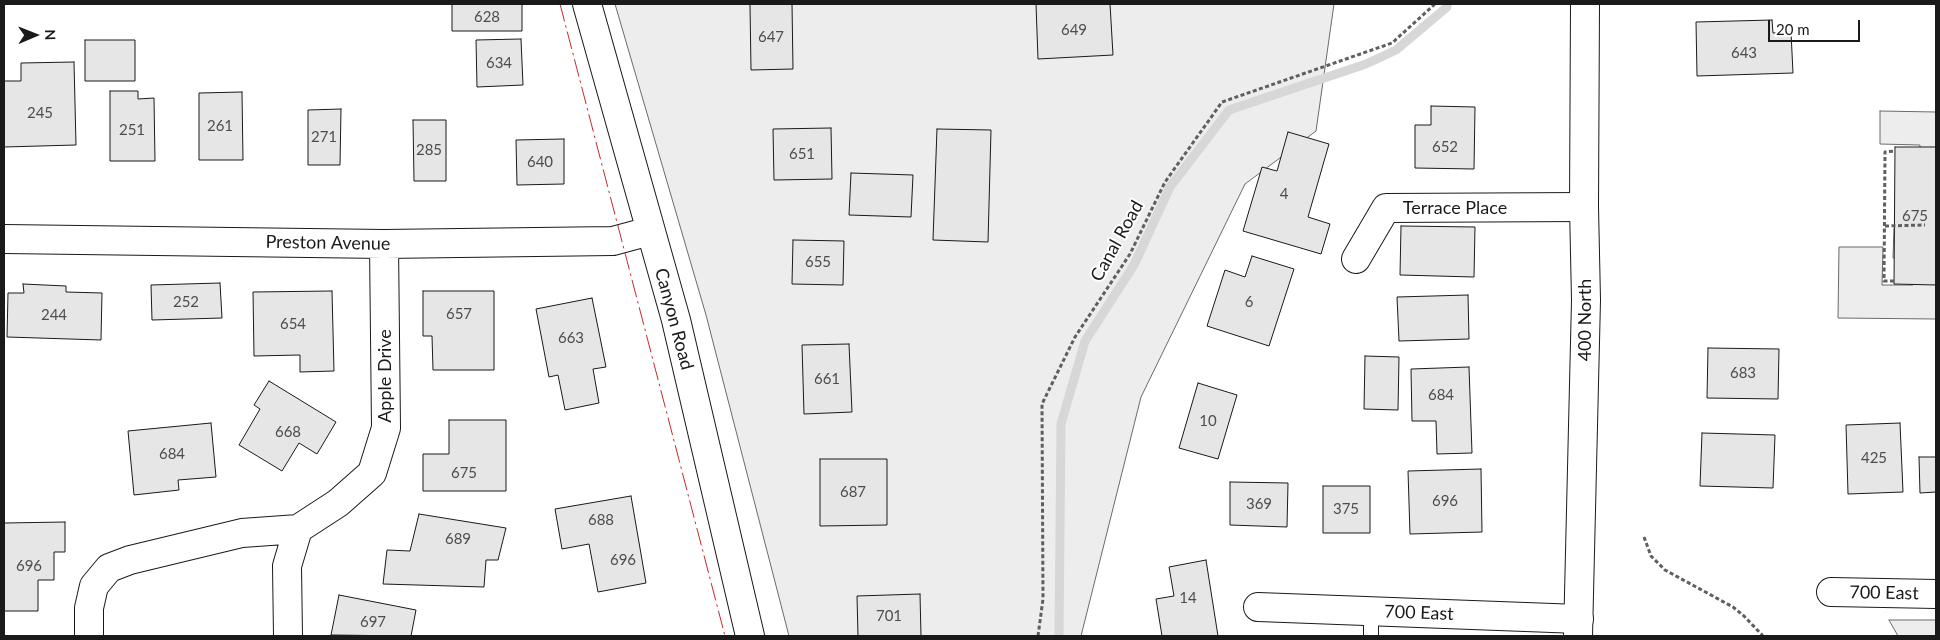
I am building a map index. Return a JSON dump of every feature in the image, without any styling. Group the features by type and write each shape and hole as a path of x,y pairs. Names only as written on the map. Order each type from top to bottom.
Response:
{"street":[{"name":"Canyon Road","path":"587,4 676,320 750,636"},
{"name":"400 North","path":"1578,628 1586,300 1584,207 1585,4"},
{"name":"Terrace Place","path":"1356,259 1386,208 1584,207"},
{"name":"Preston Avenue","path":"4,240 384,244 613,241 650,231"},
{"name":"Apple Drive","path":"89,636 90,608 94,586 109,568 130,560 242,533 298,529 338,503 372,473 386,428 384,244"},
{"path":"288,636 287,566 298,529"},
{"name":"700 East","path":"1831,592 1936,594"},
{"name":"700 East","path":"1258,608 1371,624 1578,628"}],"path":[{"name":"Canal Road","path":"1038,636 1043,599 1042,404 1075,337 1130,254 1165,182 1222,102 1392,43 1435,4"},
{"path":"1894,281 1884,281 1885,152 1895,151"},
{"path":"1885,226 1925,225"},
{"path":"1644,537 1651,556 1665,570 1733,606 1763,636"}],"shaded area":[{"path":"615,4 1334,4 1316,131 1245,184 1141,397 1081,636 789,636 706,315"},
{"path":"1880,111 1936,112 1936,319 1838,318 1839,247 1883,247 1882,285 1913,285 1914,258 1893,258 1894,228 1915,228 1920,145 1880,144"},
{"path":"1889,620 1936,620 1936,636 1898,636"}],"building":[{"path":"452,4 522,4 522,31 452,31"},
{"path":"750,4 792,4 793,69 751,70"},
{"path":"1036,4 1110,4 1113,55 1038,59"},
{"path":"1772,20 1773,33 1791,32 1793,73 1697,76 1696,22"},
{"path":"521,39 523,85 477,87 476,40"},
{"path":"85,40 135,40 135,81 85,81"},
{"path":"74,62 76,145 4,147 4,81 21,81 21,63"},
{"path":"110,91 138,91 138,99 154,98 155,161 110,161"},
{"path":"242,92 243,160 199,160 199,93"},
{"path":"1431,106 1475,107 1474,169 1415,168 1415,125 1431,125"},
{"path":"341,109 340,165 308,165 308,110"},
{"path":"413,120 446,120 446,181 414,181"},
{"path":"831,128 832,179 774,180 773,129"},
{"path":"937,129 991,130 988,242 933,240"},
{"path":"1288,132 1329,144 1308,217 1330,224 1321,254 1243,231 1262,167 1277,171"},
{"path":"564,139 564,184 517,185 516,140"},
{"path":"1895,147 1936,147 1936,285 1894,284"},
{"path":"851,173 913,175 911,217 849,215"},
{"path":"1401,226 1475,227 1474,277 1400,275"},
{"path":"793,240 844,241 843,285 792,284"},
{"path":"1252,256 1294,269 1269,346 1207,326 1225,270 1245,277"},
{"path":"220,283 222,318 152,320 151,285"},
{"path":"23,284 66,286 66,292 102,293 101,340 7,337 8,293 24,293"},
{"path":"332,291 334,371 300,372 300,355 254,356 253,292"},
{"path":"423,291 494,291 494,370 433,370 432,336 423,336"},
{"path":"1468,295 1469,339 1399,341 1397,297"},
{"path":"592,298 606,367 593,369 599,403 565,410 558,375 549,377 536,309"},
{"path":"849,344 852,412 804,414 802,345"},
{"path":"1708,348 1779,349 1778,399 1707,398"},
{"path":"1365,356 1399,357 1398,410 1364,409"},
{"path":"1469,367 1472,453 1437,454 1436,421 1412,421 1411,369"},
{"path":"269,381 336,422 317,454 299,443 282,471 239,445 260,409 254,405"},
{"path":"1198,383 1237,395 1218,459 1179,448"},
{"path":"449,420 506,420 506,491 423,491 423,454 449,454"},
{"path":"211,423 216,477 178,480 179,490 134,495 128,431"},
{"path":"1900,423 1903,492 1848,494 1846,425"},
{"path":"1702,433 1775,435 1773,488 1700,486"},
{"path":"1919,457 1936,457 1936,492 1920,493"},
{"path":"820,459 887,459 887,525 820,526"},
{"path":"1481,469 1482,532 1410,534 1408,471"},
{"path":"1230,482 1288,483 1287,527 1230,525"},
{"path":"1323,486 1370,486 1370,533 1323,533"},
{"path":"631,496 646,583 598,592 589,544 562,549 555,509"},
{"path":"419,514 506,528 498,560 486,560 484,587 383,584 387,550 410,551"},
{"path":"65,522 65,552 54,552 54,580 38,580 38,611 4,611 4,523"},
{"path":"1206,560 1218,636 1162,636 1156,599 1174,596 1169,567"},
{"path":"920,594 921,636 858,636 857,596"},
{"path":"339,595 416,610 411,636 331,635"}],"waterway":[{"path":"1059,636 1061,424 1085,341 1134,265 1170,187 1229,110 1366,64 1396,50 1447,7 1447,4"}],"power":[{"path":"560,4 725,636"}]}
